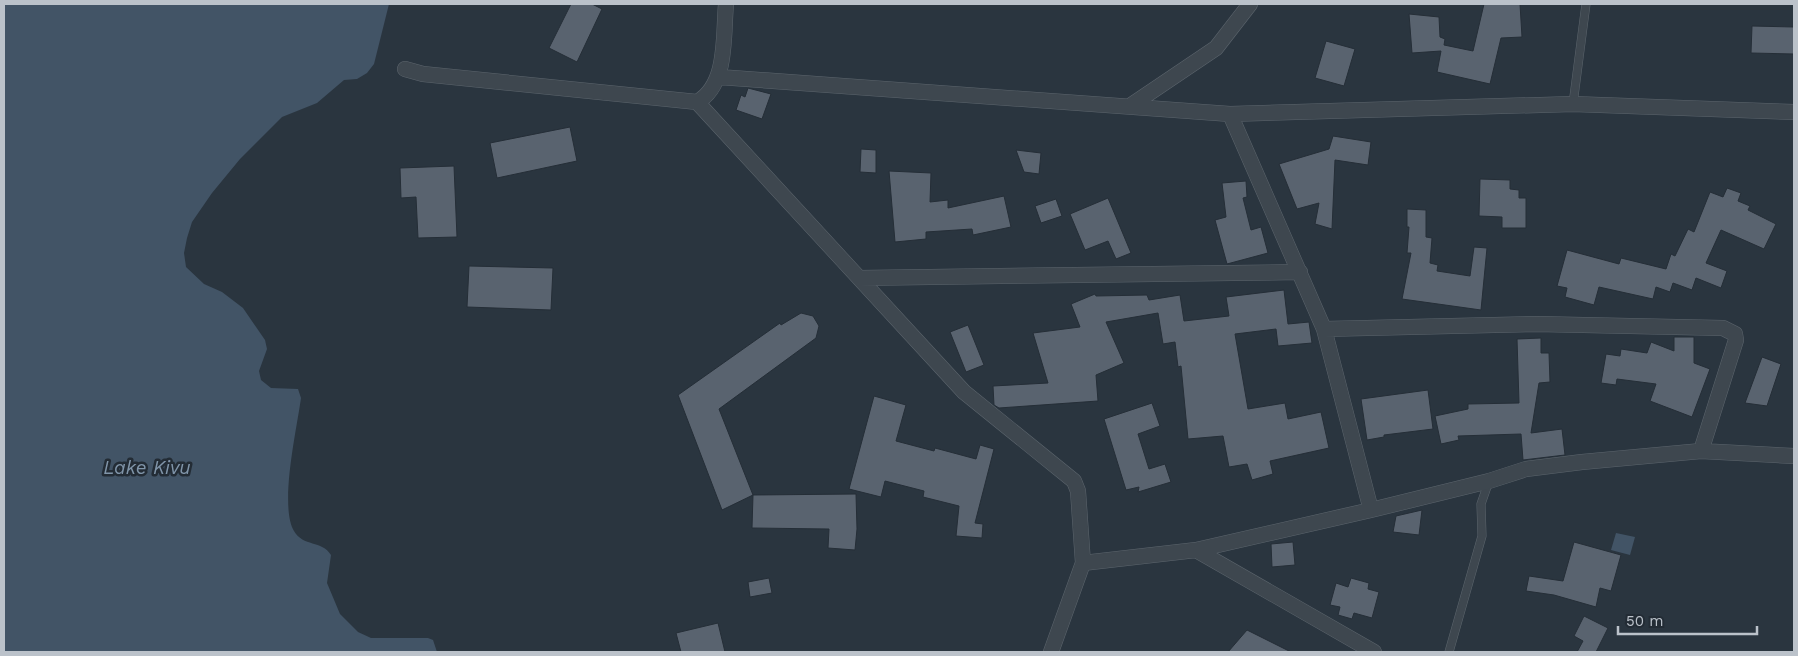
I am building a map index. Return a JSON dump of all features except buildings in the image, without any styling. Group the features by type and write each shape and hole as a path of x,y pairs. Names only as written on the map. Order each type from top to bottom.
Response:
{"street":[{"path":"405,70 423,74 697,102 707,97 719,77 726,4"},
{"path":"1130,106 1216,48 1250,4"},
{"path":"719,77 1230,114 1573,104 1794,112"},
{"path":"697,102 970,398 1074,481 1078,491 1083,563 1051,652"},
{"path":"1230,114 1324,329 1371,510"},
{"path":"859,278 1300,272"},
{"path":"1324,329 1537,324 1723,328 1734,334 1736,340 1701,452"},
{"path":"1083,563 1196,550 1371,510 1526,470 1701,452 1794,456"},
{"path":"1196,550 1374,652"}],"lane":[{"path":"1573,104 1586,4"},
{"path":"1449,652 1482,536 1481,504 1489,481"}],"water":[{"name":"Lake Kivu","path":"4,4 389,4 374,64 367,73 357,79 344,80 317,103 282,117 240,159 212,193 192,222 184,253 186,267 204,284 222,292 243,308 265,340 267,349 259,371 261,380 271,388 298,389 301,398 290,466 288,504 290,519 298,536 307,542 323,547 331,555 327,583 340,614 358,632 371,638 428,638 433,640 437,652 4,652"},
{"path":"1616,533 1635,537 1630,555 1611,550"}]}
